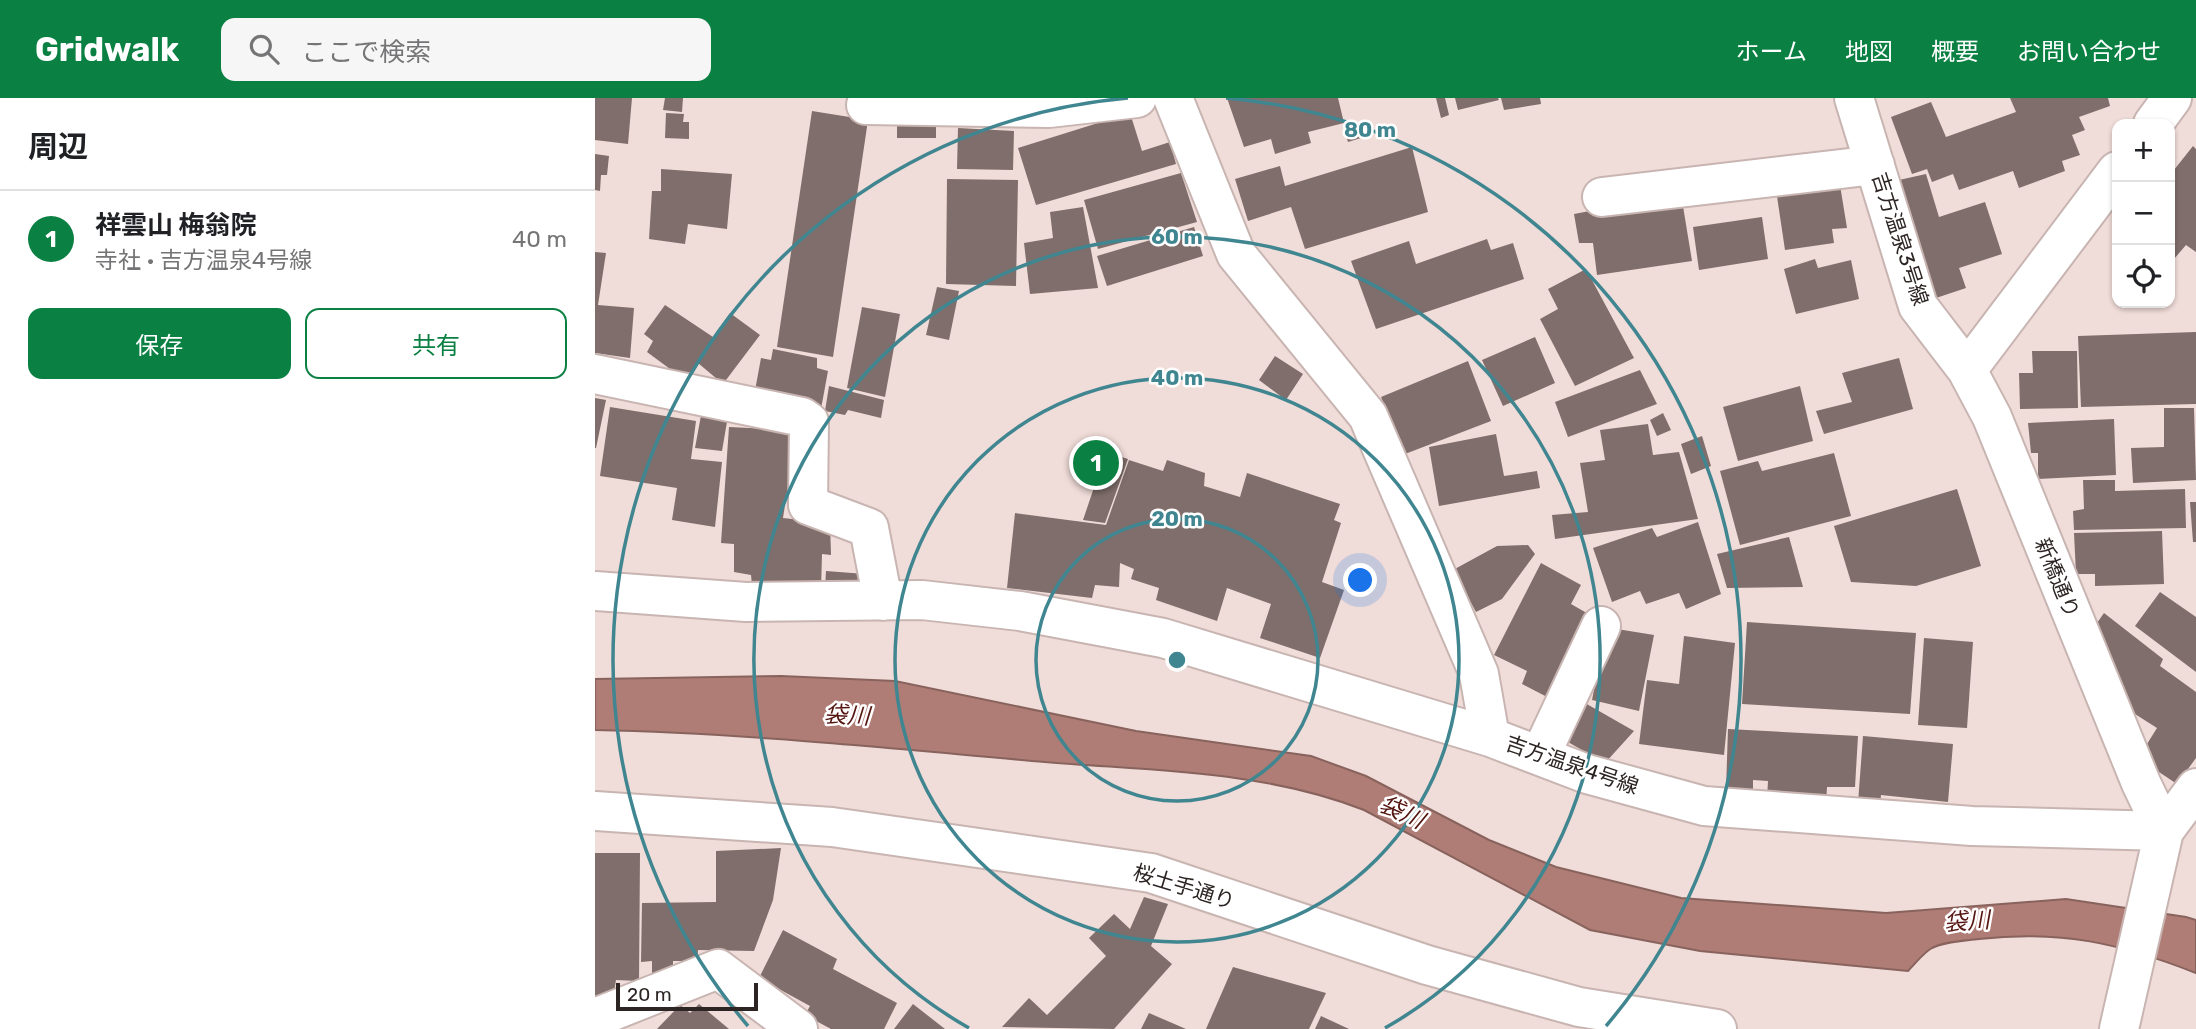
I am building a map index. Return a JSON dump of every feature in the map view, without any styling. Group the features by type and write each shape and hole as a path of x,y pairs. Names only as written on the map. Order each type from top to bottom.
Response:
{"street":[{"path":"866,104 1049,108 1137,98"},
{"name":"吉方温泉4号線","path":"1173,98 1236,254 1369,416 1479,674 1490,737 1587,774 1704,806 2161,841"},
{"name":"吉方温泉3号線","path":"1854,98 1918,306 1967,370"},
{"path":"2157,119 2172,98"},
{"path":"1602,197 1875,165"},
{"path":"1967,370 2112,178"},
{"name":"新橋通り","path":"1967,370 1991,417 2141,783 2161,841"},
{"path":"595,374 802,417 809,422 809,505 869,528 883,601"},
{"path":"595,592 746,602 922,600 1020,611 1163,638 1490,737"},
{"path":"1540,756 1601,626"},
{"path":"2119,1029 2161,841 2196,788"},
{"name":"桜土手通り","path":"595,811 832,827 1151,873 1427,965 1579,1007 1717,1029"},
{"path":"595,1018 718,969 798,1029"}],"water":[{"name":"袋川","path":"781,676 895,681 1136,731 1311,756 1366,776 1489,840 1556,867 1681,898 1886,913 2066,899 2186,917 2196,920 2196,973 2141,954 2090,941 2037,936 1943,944 1929,950 1908,971 1700,951 1590,930 1364,810 1286,787 1206,774 764,738 595,730 595,679"}],"building":[{"path":"595,98 632,98 628,144 595,140"},
{"path":"665,98 683,98 682,112 663,110"},
{"path":"1227,98 1338,98 1344,123 1308,132 1311,143 1275,154 1271,139 1244,147"},
{"path":"1436,98 1445,98 1449,115 1441,118"},
{"path":"1455,98 1498,98 1499,100 1458,110"},
{"path":"1501,98 1540,98 1541,104 1504,110"},
{"path":"2010,98 2108,98 2110,106 2079,117 2085,130 2072,135 2080,155 2062,161 2065,171 2019,188 2013,171 1959,190 1953,174 1932,182 1927,169 1912,174 1891,117 1931,102 1946,137 2016,112"},
{"path":"812,111 868,120 833,357 777,347"},
{"path":"666,113 684,114 683,122 689,122 689,139 665,138"},
{"path":"1130,113 1142,151 1170,142 1176,164 1036,205 1018,148"},
{"path":"897,119 936,122 936,138 897,138"},
{"path":"1360,124 1364,137 1348,142 1344,129"},
{"path":"958,128 1014,131 1013,170 957,169"},
{"path":"2193,146 2196,149 2196,252 2186,245 2175,258 2175,182 2175,169"},
{"path":"1412,147 1428,212 1305,249 1291,207 1248,221 1235,179 1280,166 1285,186"},
{"path":"595,154 609,156 607,175 601,175 600,191 595,190"},
{"path":"661,169 732,174 727,229 688,224 685,244 649,239 652,191 661,191"},
{"path":"1181,173 1197,222 1098,249 1084,200"},
{"path":"1838,173 1847,228 1832,229 1834,243 1785,250 1775,183"},
{"path":"1926,174 1939,217 1985,202 2002,254 1959,268 1966,288 1933,299 1899,180"},
{"path":"947,179 1018,180 1016,286 946,284"},
{"path":"1681,194 1692,261 1597,275 1593,243 1579,243 1574,214"},
{"path":"1083,207 1098,288 1030,294 1024,243 1053,238 1050,212"},
{"path":"1762,217 1768,259 1699,270 1693,227"},
{"path":"1194,227 1203,256 1107,286 1097,256"},
{"path":"1487,239 1491,250 1513,243 1524,279 1376,329 1351,261 1409,241 1416,264"},
{"path":"595,252 606,253 598,305 634,308 630,358 595,353"},
{"path":"1815,259 1818,268 1851,260 1859,299 1796,314 1784,269"},
{"path":"1586,269 1634,358 1575,386 1540,319 1558,309 1548,289"},
{"path":"937,287 959,291 949,340 926,335"},
{"path":"665,305 713,337 730,313 760,335 723,384 698,363 685,380 647,352 653,341 644,334"},
{"path":"862,307 900,314 885,397 847,388"},
{"path":"2196,332 2196,404 2081,407 2078,336"},
{"path":"1535,337 1555,383 1503,406 1482,360"},
{"path":"773,349 817,358 817,368 828,371 821,409 754,396 761,358 771,360"},
{"path":"2032,351 2077,351 2078,408 2020,409 2019,373 2033,373"},
{"path":"1275,356 1303,374 1286,400 1259,380"},
{"path":"1899,358 1913,409 1824,434 1816,411 1852,402 1842,373"},
{"path":"1468,361 1491,421 1405,454 1381,397"},
{"path":"1640,370 1657,404 1568,437 1555,402"},
{"path":"829,386 884,400 881,418 848,410 845,415 825,411"},
{"path":"1800,386 1813,441 1738,461 1723,407"},
{"path":"595,398 606,400 596,448 595,448"},
{"path":"610,407 696,421 691,459 722,462 715,527 672,520 677,488 600,476"},
{"path":"2164,408 2194,408 2196,480 2133,483 2131,448 2164,447"},
{"path":"702,410 728,416 722,451 695,448"},
{"path":"1663,413 1671,430 1657,436 1650,420"},
{"path":"2114,419 2116,475 2038,479 2038,453 2031,453 2028,423"},
{"path":"1648,424 1653,455 1679,452 1698,519 1555,539 1552,515 1588,512 1580,463 1605,460 1600,430"},
{"path":"729,427 792,430 789,466 803,468 802,493 787,492 783,518 830,523 831,555 822,554 821,589 752,585 751,575 734,572 734,544 721,543"},
{"path":"1496,434 1504,476 1537,471 1540,488 1439,506 1429,447"},
{"path":"1702,436 1711,466 1691,474 1681,444"},
{"path":"1106,452 1128,459 1105,523 1083,520"},
{"path":"1834,453 1851,516 1740,545 1720,471 1758,461 1762,471"},
{"path":"1129,460 1163,471 1167,460 1205,473 1204,486 1240,497 1247,473 1340,504 1334,520 1341,523 1322,582 1344,590 1320,658 1260,638 1271,604 1227,588 1217,621 1156,600 1159,588 1131,579 1134,569 1120,563 1119,587 1095,585 1092,598 1007,588 1015,513 1106,525"},
{"path":"2083,480 2115,480 2115,491 2185,489 2186,528 2074,530 2073,511 2084,509"},
{"path":"1957,489 1981,566 1916,586 1851,582 1834,526"},
{"path":"2190,502 2196,502 2196,542 2193,542"},
{"path":"1698,522 1721,594 1686,609 1679,593 1646,604 1640,591 1612,602 1593,548 1652,528 1657,537"},
{"path":"2162,531 2164,584 2095,586 2095,574 2076,574 2074,533"},
{"path":"1789,537 1803,587 1727,588 1717,554"},
{"path":"1528,545 1535,554 1502,599 1476,612 1453,570 1497,546"},
{"path":"1541,563 1581,585 1571,604 1592,616 1551,699 1522,684 1527,671 1494,655"},
{"path":"826,571 865,574 864,591 825,589"},
{"path":"2160,592 2196,617 2196,672 2135,626"},
{"path":"2104,613 2163,659 2160,666 2196,692 2196,758 2177,784 2156,770 2147,744 2157,728 2135,714 2097,623"},
{"path":"1747,622 1916,633 1910,714 1742,704"},
{"path":"1617,629 1654,635 1639,711 1592,700 1603,644 1614,646"},
{"path":"1684,636 1735,643 1724,755 1639,744 1647,680 1679,684"},
{"path":"1924,638 1973,642 1967,728 1918,725"},
{"path":"1578,699 1634,731 1605,763 1559,737"},
{"path":"1728,729 1858,736 1855,787 1827,787 1826,804 1767,799 1768,781 1753,780 1753,791 1726,790"},
{"path":"1863,736 1953,744 1948,802 1881,795 1880,805 1858,803"},
{"path":"781,848 773,900 754,951 698,950 697,961 673,961 673,970 652,978 652,961 641,962 642,903 716,902 716,851"},
{"path":"595,853 640,853 639,981 616,980 614,992 595,1000"},
{"path":"1144,897 1168,904 1151,946 1172,964 1114,1029 1002,1027 1029,998 1047,1015 1106,956 1089,938 1114,914 1130,929"},
{"path":"783,930 837,959 833,969 897,1003 884,1029 831,1029 805,1015 810,1006 759,978"},
{"path":"1233,967 1326,993 1309,1029 1206,1029"},
{"path":"699,1004 729,1029 657,1029 680,1005 690,1013"},
{"path":"913,1004 945,1029 894,1029"},
{"path":"1149,1013 1186,1029 1141,1029"},
{"path":"1321,1016 1349,1029 1315,1029"}],"place":[{"name":"祥雲山 梅翁院","path":"1096,463"}]}
